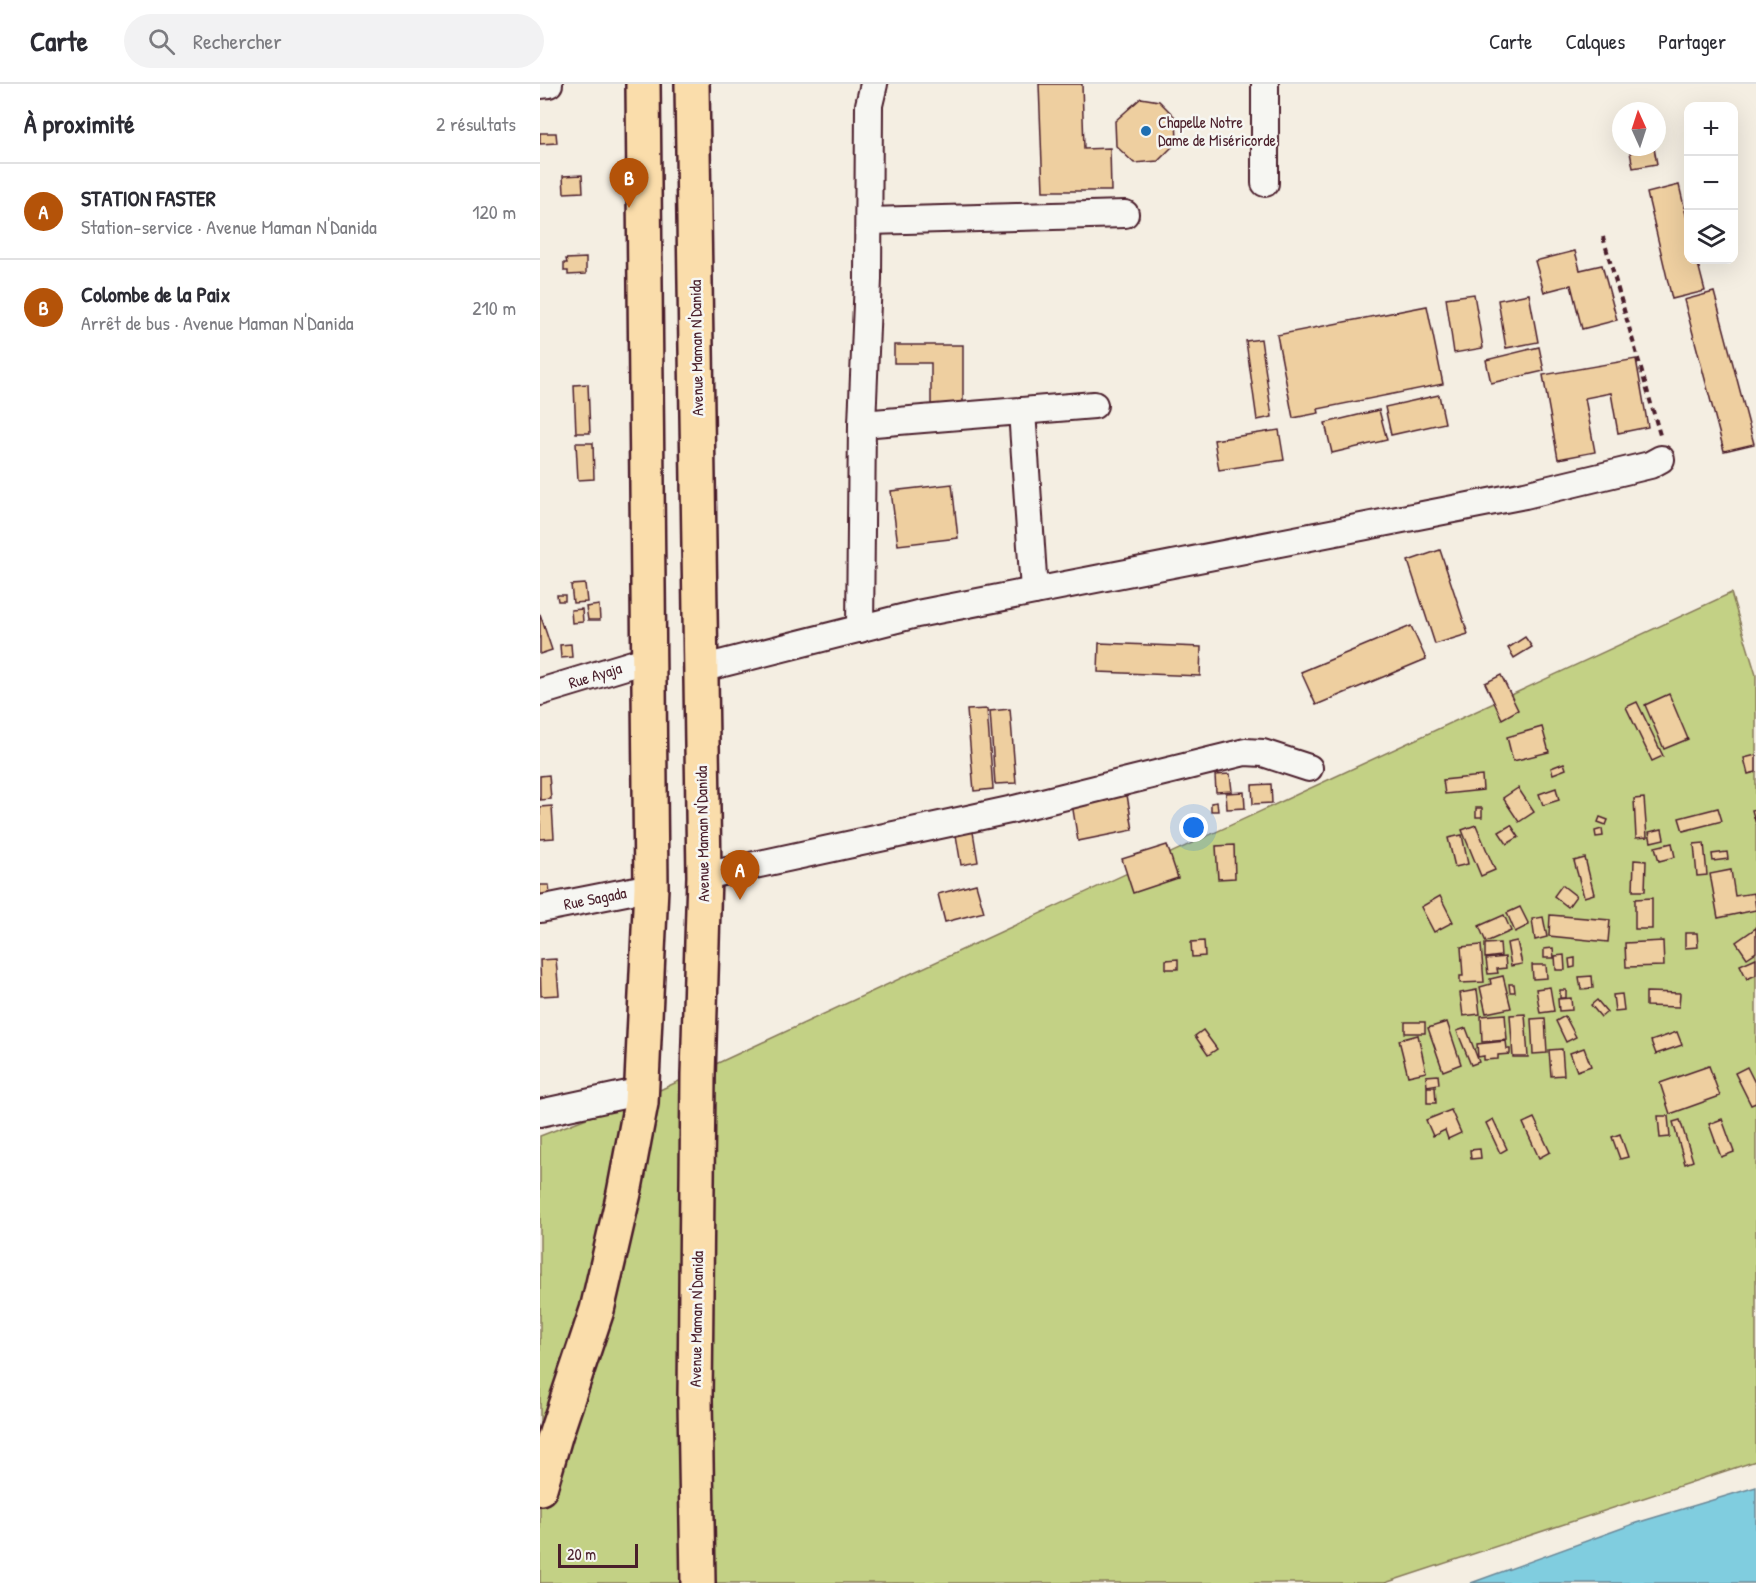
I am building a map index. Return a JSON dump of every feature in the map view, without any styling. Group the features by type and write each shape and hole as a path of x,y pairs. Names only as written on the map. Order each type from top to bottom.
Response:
{"highway":[{"path":"540,1488 597,1310 624,1192 642,1091 651,887 643,84"},
{"name":"Avenue Maman N'Danida","path":"692,84 704,876 698,1075 695,1365 698,1583"}],"street":[{"path":"540,85 549,84"},
{"path":"860,629 862,424 869,221 869,105 874,84"},
{"path":"1264,183 1265,84"},
{"path":"869,221 1125,214"},
{"path":"862,424 1094,405"},
{"path":"1022,411 1034,591"},
{"path":"700,669 917,614 1526,495 1650,465 1661,459"},
{"name":"Rue Ayaja","path":"540,692 650,659"},
{"path":"704,876 1014,809 1245,752 1263,753 1309,768"},
{"name":"Rue Sagada","path":"540,909 651,887"},
{"path":"540,1113 642,1091"}],"path":[{"path":"1603,237 1663,447 1661,459"}],"green space":[{"path":"1731,593 1756,675 1756,1461 1385,1583 540,1583 540,1136 662,1089"}],"water":[{"path":"1756,1487 1756,1583 1471,1583 1636,1523"}],"building":[{"path":"1039,84 1082,84 1084,149 1110,148 1111,191 1043,191"},
{"name":"Chapelle Notre Dame de Miséricorde","path":"1141,98 1159,101 1176,118 1177,142 1158,161 1134,163 1116,146 1115,121"},
{"path":"540,133 556,133 557,143 540,144"},
{"path":"1631,156 1656,156 1657,164 1633,168"},
{"path":"582,175 583,192 564,193 563,176"},
{"path":"1679,185 1684,206 1684,264 1698,264 1705,291 1672,299 1647,193"},
{"path":"1575,251 1580,270 1602,265 1617,320 1582,329 1571,285 1544,292 1535,261"},
{"path":"586,258 586,274 568,275 568,271 564,271 566,259"},
{"path":"1714,292 1754,444 1724,451 1684,300"},
{"path":"1474,294 1483,348 1454,353 1446,298"},
{"path":"1529,294 1538,342 1506,348 1498,300"},
{"path":"1427,306 1443,384 1318,409 1319,413 1293,418 1277,335"},
{"path":"1261,339 1272,417 1257,420 1246,341"},
{"path":"894,345 963,345 963,409 931,409 931,363 894,363"},
{"path":"1539,347 1544,371 1491,383 1486,360"},
{"path":"1636,359 1648,427 1618,433 1611,393 1585,398 1595,452 1558,459 1543,375"},
{"path":"588,384 590,433 576,433 574,385"},
{"path":"1439,395 1445,423 1391,435 1385,407"},
{"path":"1379,410 1387,440 1332,453 1325,423"},
{"path":"1279,430 1284,460 1219,470 1214,440"},
{"path":"576,443 593,443 594,479 578,480"},
{"path":"952,484 958,538 898,545 891,491"},
{"path":"1440,550 1468,634 1435,644 1408,561"},
{"path":"585,584 587,602 573,603 571,585"},
{"path":"557,595 565,595 565,601 558,601"},
{"path":"599,605 600,620 588,620 586,607"},
{"path":"582,609 583,622 572,623 571,610"},
{"path":"540,614 552,650 540,654"},
{"path":"1411,626 1426,659 1316,705 1301,672"},
{"path":"1525,637 1532,647 1514,658 1508,648"},
{"path":"1099,643 1201,647 1200,676 1098,672"},
{"path":"571,644 572,657 561,658 560,645"},
{"path":"1501,675 1518,710 1502,719 1485,683"},
{"path":"1669,694 1688,739 1664,749 1645,705"},
{"path":"1637,702 1663,756 1652,761 1626,707"},
{"path":"987,709 993,789 974,791 967,710"},
{"path":"1010,709 1016,783 995,784 990,711"},
{"path":"1542,727 1549,752 1513,761 1507,737"},
{"path":"1756,755 1756,772 1748,774 1744,758"},
{"path":"1564,763 1566,769 1553,774 1551,768"},
{"path":"1230,774 1232,791 1216,792 1215,775"},
{"path":"549,775 551,799 540,800 540,776"},
{"path":"1482,776 1483,790 1445,794 1443,780"},
{"path":"1271,784 1272,803 1253,804 1252,785"},
{"path":"1518,788 1534,812 1519,822 1503,798"},
{"path":"1556,788 1559,800 1543,805 1539,794"},
{"path":"1126,789 1133,830 1078,841 1071,797"},
{"path":"1244,792 1245,808 1227,809 1226,793"},
{"path":"1644,798 1647,837 1636,838 1634,799"},
{"path":"1217,802 1218,811 1211,811 1211,803"},
{"path":"552,806 554,838 540,839 540,807"},
{"path":"1476,808 1482,808 1482,817 1476,817"},
{"path":"1718,808 1722,821 1683,831 1679,818"},
{"path":"1756,809 1756,824 1752,810"},
{"path":"1600,817 1608,820 1606,825 1598,822"},
{"path":"1476,825 1495,870 1481,876 1462,830"},
{"path":"1511,825 1519,837 1507,844 1499,832"},
{"path":"1602,829 1603,836 1596,837 1595,831"},
{"path":"1662,829 1664,839 1651,842 1649,832"},
{"path":"973,832 978,862 961,865 956,835"},
{"path":"1462,835 1468,864 1455,867 1448,838"},
{"path":"1672,843 1675,857 1659,861 1655,847"},
{"path":"1704,843 1707,875 1697,876 1694,844"},
{"path":"1167,845 1178,878 1133,893 1122,859"},
{"path":"1234,845 1235,878 1218,879 1216,846"},
{"path":"1727,852 1728,859 1713,861 1712,854"},
{"path":"1585,858 1594,894 1584,897 1574,861"},
{"path":"1634,860 1646,861 1645,891 1633,891"},
{"path":"1731,870 1735,896 1754,893 1756,910 1718,918 1710,874"},
{"path":"976,884 984,912 945,922 938,894"},
{"path":"540,885 549,885 550,896 540,897"},
{"path":"1562,885 1576,896 1568,907 1554,896"},
{"path":"1440,896 1453,922 1434,932 1421,907"},
{"path":"1652,898 1652,929 1635,929 1635,899"},
{"path":"1520,907 1529,925 1515,932 1507,913"},
{"path":"1504,915 1511,931 1486,942 1479,926"},
{"path":"1550,915 1610,920 1608,942 1549,936"},
{"path":"1543,917 1547,937 1535,940 1532,919"},
{"path":"1756,928 1756,952 1747,958 1736,942"},
{"path":"1685,933 1697,933 1698,947 1685,948"},
{"path":"1204,941 1205,956 1192,957 1191,942"},
{"path":"1517,941 1522,964 1511,966 1507,943"},
{"path":"1663,941 1664,966 1626,967 1625,943"},
{"path":"1500,943 1501,956 1485,958 1485,944"},
{"path":"1481,945 1484,982 1460,983 1460,976 1463,976 1461,947"},
{"path":"1553,948 1554,958 1544,958 1544,949"},
{"path":"1564,955 1565,970 1556,970 1555,956"},
{"path":"1505,957 1506,968 1497,969 1498,973 1488,974 1486,959"},
{"path":"1575,958 1575,967 1570,968 1569,959"},
{"path":"1756,958 1756,975 1747,979 1740,965"},
{"path":"556,959 559,995 541,996 540,960"},
{"path":"1178,959 1178,969 1166,969 1166,960"},
{"path":"1532,965 1546,965 1547,978 1533,979"},
{"path":"1503,976 1511,1008 1486,1013 1480,987 1491,984 1490,979"},
{"path":"1592,976 1593,988 1581,989 1579,977"},
{"path":"1509,984 1514,984 1515,992 1510,992"},
{"path":"1550,987 1554,1011 1540,1013 1536,989"},
{"path":"1477,990 1480,1014 1463,1016 1460,993"},
{"path":"1560,990 1566,990 1566,998 1560,998"},
{"path":"1646,992 1680,993 1679,1007 1646,1006"},
{"path":"1622,994 1624,1010 1615,1011 1613,995"},
{"path":"1571,998 1572,1010 1559,1011 1558,999"},
{"path":"1597,1000 1607,1012 1601,1017 1591,1005"},
{"path":"1505,1014 1507,1040 1482,1042 1481,1016"},
{"path":"1525,1014 1528,1057 1513,1057 1510,1015"},
{"path":"1565,1016 1576,1037 1566,1042 1556,1021"},
{"path":"1545,1018 1547,1053 1533,1054 1531,1019"},
{"path":"1405,1022 1425,1022 1425,1033 1405,1033"},
{"path":"1447,1022 1461,1064 1443,1071 1428,1028"},
{"path":"1466,1028 1479,1062 1471,1065 1457,1031"},
{"path":"1203,1030 1217,1049 1208,1055 1195,1036"},
{"path":"1677,1032 1682,1045 1656,1054 1651,1041"},
{"path":"1418,1035 1426,1072 1408,1076 1399,1040"},
{"path":"1506,1041 1510,1054 1498,1055 1498,1059 1484,1060 1484,1056 1478,1057 1477,1044"},
{"path":"1584,1048 1591,1066 1577,1071 1570,1053"},
{"path":"1562,1049 1564,1075 1551,1076 1549,1050"},
{"path":"1709,1066 1720,1096 1670,1114 1660,1083"},
{"path":"1747,1067 1756,1085 1756,1103 1751,1105 1735,1073"},
{"path":"1438,1075 1439,1084 1427,1086 1426,1076"},
{"path":"1427,1087 1435,1087 1436,1103 1427,1103"},
{"path":"1451,1110 1461,1133 1448,1139 1445,1130 1433,1136 1426,1120"},
{"path":"1658,1116 1668,1116 1670,1137 1660,1138"},
{"path":"1534,1118 1550,1152 1539,1158 1523,1123"},
{"path":"1493,1119 1507,1149 1500,1153 1486,1123"},
{"path":"1722,1119 1734,1152 1721,1157 1709,1124"},
{"path":"1680,1120 1693,1161 1685,1164 1673,1122"},
{"path":"1620,1134 1628,1157 1620,1159 1612,1137"},
{"path":"1480,1149 1481,1158 1471,1159 1470,1150"}],"place":[{"name":"Chapelle Notre Dame de Miséricorde","path":"1146,131"},
{"name":"Colombe de la Paix","path":"629,208"},
{"name":"STATION FASTER","path":"740,900"}]}
